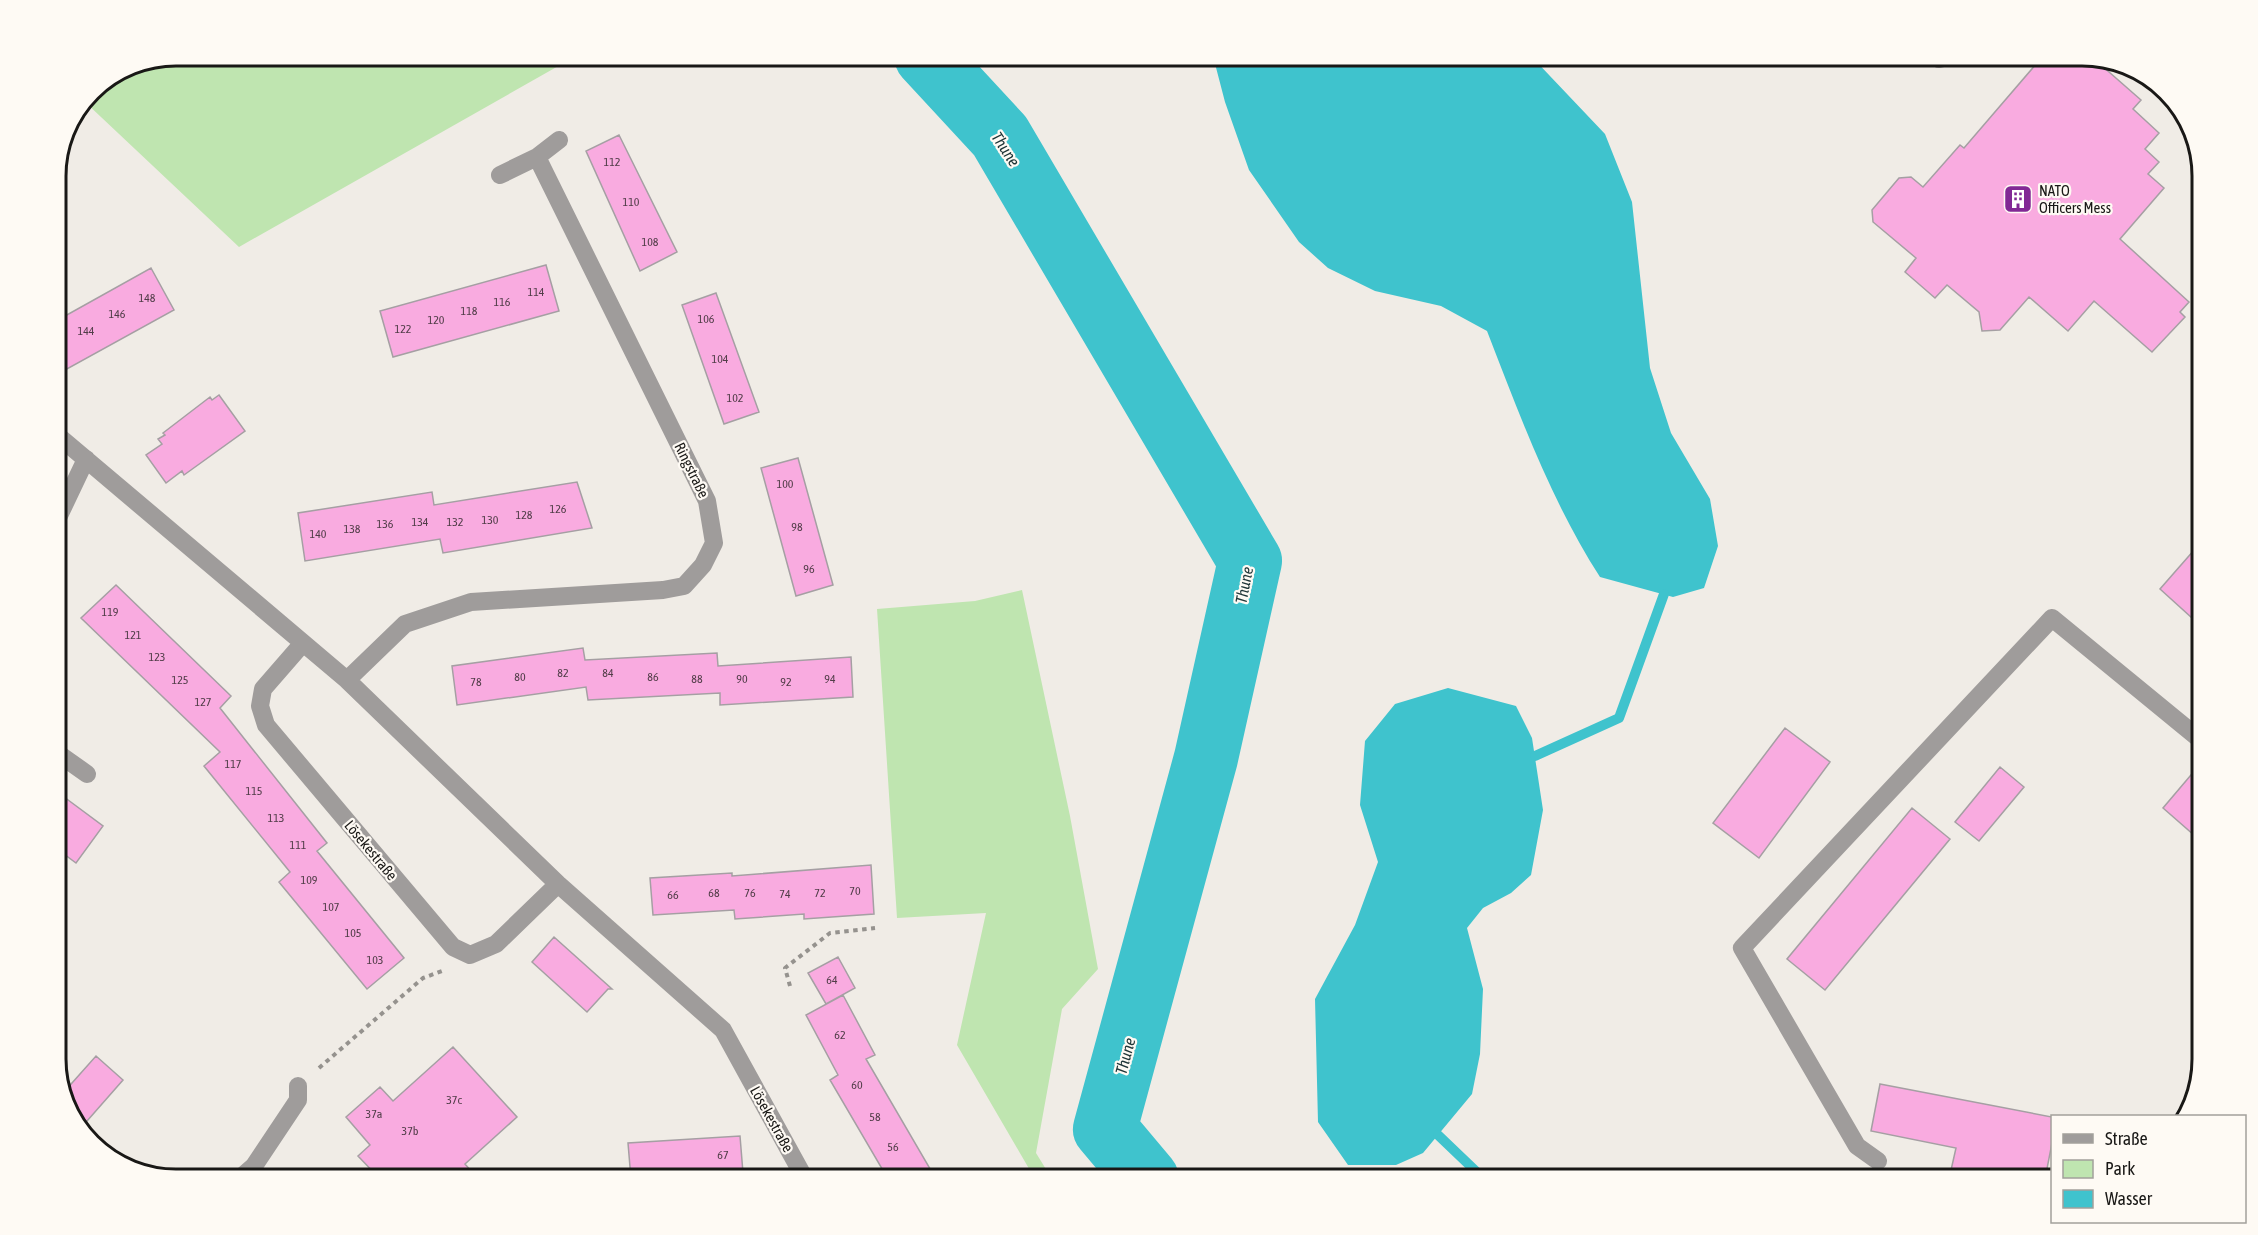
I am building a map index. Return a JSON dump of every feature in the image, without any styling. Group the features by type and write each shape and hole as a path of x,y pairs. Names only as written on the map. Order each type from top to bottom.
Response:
{"street":[{"path":"500,175 537,157 559,140"},
{"name":"Ringstraße","path":"347,680 405,624 471,602 663,590 684,586 703,565 714,543 707,501 537,157"},
{"name":"Lösekestraße","path":"66,442 347,680 558,884 723,1030 799,1169"},
{"path":"66,501 86,459"},
{"path":"1878,1161 1857,1146 1742,948 2052,618 2192,733"},
{"name":"Lösekestraße","path":"303,643 263,689 260,706 266,725 453,947 470,956"},
{"path":"66,759 87,774"},
{"path":"470,956 496,944 558,884"},
{"path":"251,1169 298,1100 298,1086"}],"path":[{"path":"790,986 785,968 830,933 875,928"},
{"path":"298,1086 423,978 454,967 470,956"}],"green space":[{"path":"176,66 558,66 239,247 91,107 104,93 134,74"},
{"path":"1022,590 1070,816 1098,969 1062,1009 1036,1153 1046,1169 1029,1169 957,1045 986,913 897,918 877,609 975,601"}],"water":[{"path":"1216,66 1540,66 1605,134 1632,202 1650,368 1671,433 1710,499 1718,546 1704,588 1673,597 1600,577 1551,488 1487,331 1441,306 1375,291 1328,268 1299,242 1249,170 1225,102"},
{"path":"1448,688 1516,706 1532,738 1543,810 1531,875 1511,893 1483,908 1467,928 1483,989 1480,1054 1472,1094 1423,1153 1396,1165 1348,1165 1318,1122 1315,999 1355,925 1378,862 1360,805 1365,741 1395,704"}],"building":[{"name":"NATO Officers Mess","path":"2034,66 2082,66 2106,69 2141,100 2133,109 2159,133 2145,149 2159,162 2148,174 2164,188 2120,239 2189,302 2180,312 2185,317 2152,352 2094,301 2068,331 2029,297 2000,330 1982,331 1979,312 1947,285 1935,298 1905,272 1916,258 1873,222 1872,210 1899,178 1911,177 1923,187 1960,145 1964,148"},
{"path":"619,135 677,252 640,271 586,151"},
{"path":"546,265 559,311 393,357 380,311"},
{"path":"151,268 174,310 66,369 66,315"},
{"path":"716,293 759,412 724,424 682,305"},
{"path":"219,395 245,431 184,475 182,471 166,483 146,455 162,444 158,439 165,435 163,433 210,397 212,400"},
{"path":"798,458 833,585 796,596 761,468"},
{"path":"577,482 592,528 443,553 440,539 305,561 298,513 432,492 434,505"},
{"path":"2192,552 2192,618 2160,589"},
{"path":"116,585 231,696 220,708 327,843 317,851 404,958 367,989 279,882 290,872 204,766 220,752 81,618"},
{"path":"583,648 585,660 717,653 718,666 851,657 853,697 720,705 720,693 588,700 586,687 457,705 452,666"},
{"path":"1785,728 1830,762 1759,858 1713,823"},
{"path":"2000,767 2024,787 1979,841 1955,822"},
{"path":"2192,774 2192,833 2163,808"},
{"path":"66,798 103,826 76,863 66,856"},
{"path":"1912,808 1950,839 1825,990 1787,959"},
{"path":"871,865 874,914 804,919 804,914 735,919 734,910 653,915 650,878 732,873 732,876"},
{"path":"554,937 612,989 608,989 587,1012 532,962"},
{"path":"838,957 855,988 826,1004 808,973"},
{"path":"843,995 875,1055 866,1059 930,1169 882,1169 830,1080 838,1075 806,1015"},
{"path":"453,1047 517,1117 465,1164 469,1169 370,1169 358,1156 370,1145 346,1117 380,1087 393,1101"},
{"path":"96,1056 123,1080 86,1122 77,1107 70,1086"},
{"path":"1880,1084 2051,1117 2051,1148 2047,1169 1951,1169 1956,1148 1871,1131"},
{"path":"740,1136 743,1169 630,1169 628,1143"}],"waterway":[{"name":"Thune","path":"935,66 1000,136 1250,561 1206,758 1105,1129 1139,1169"},
{"path":"1535,756 1619,718 1664,594"},
{"path":"1438,1135 1474,1169"}],"place":[{"name":"NATO Officers Mess","path":"2018,199"}]}
